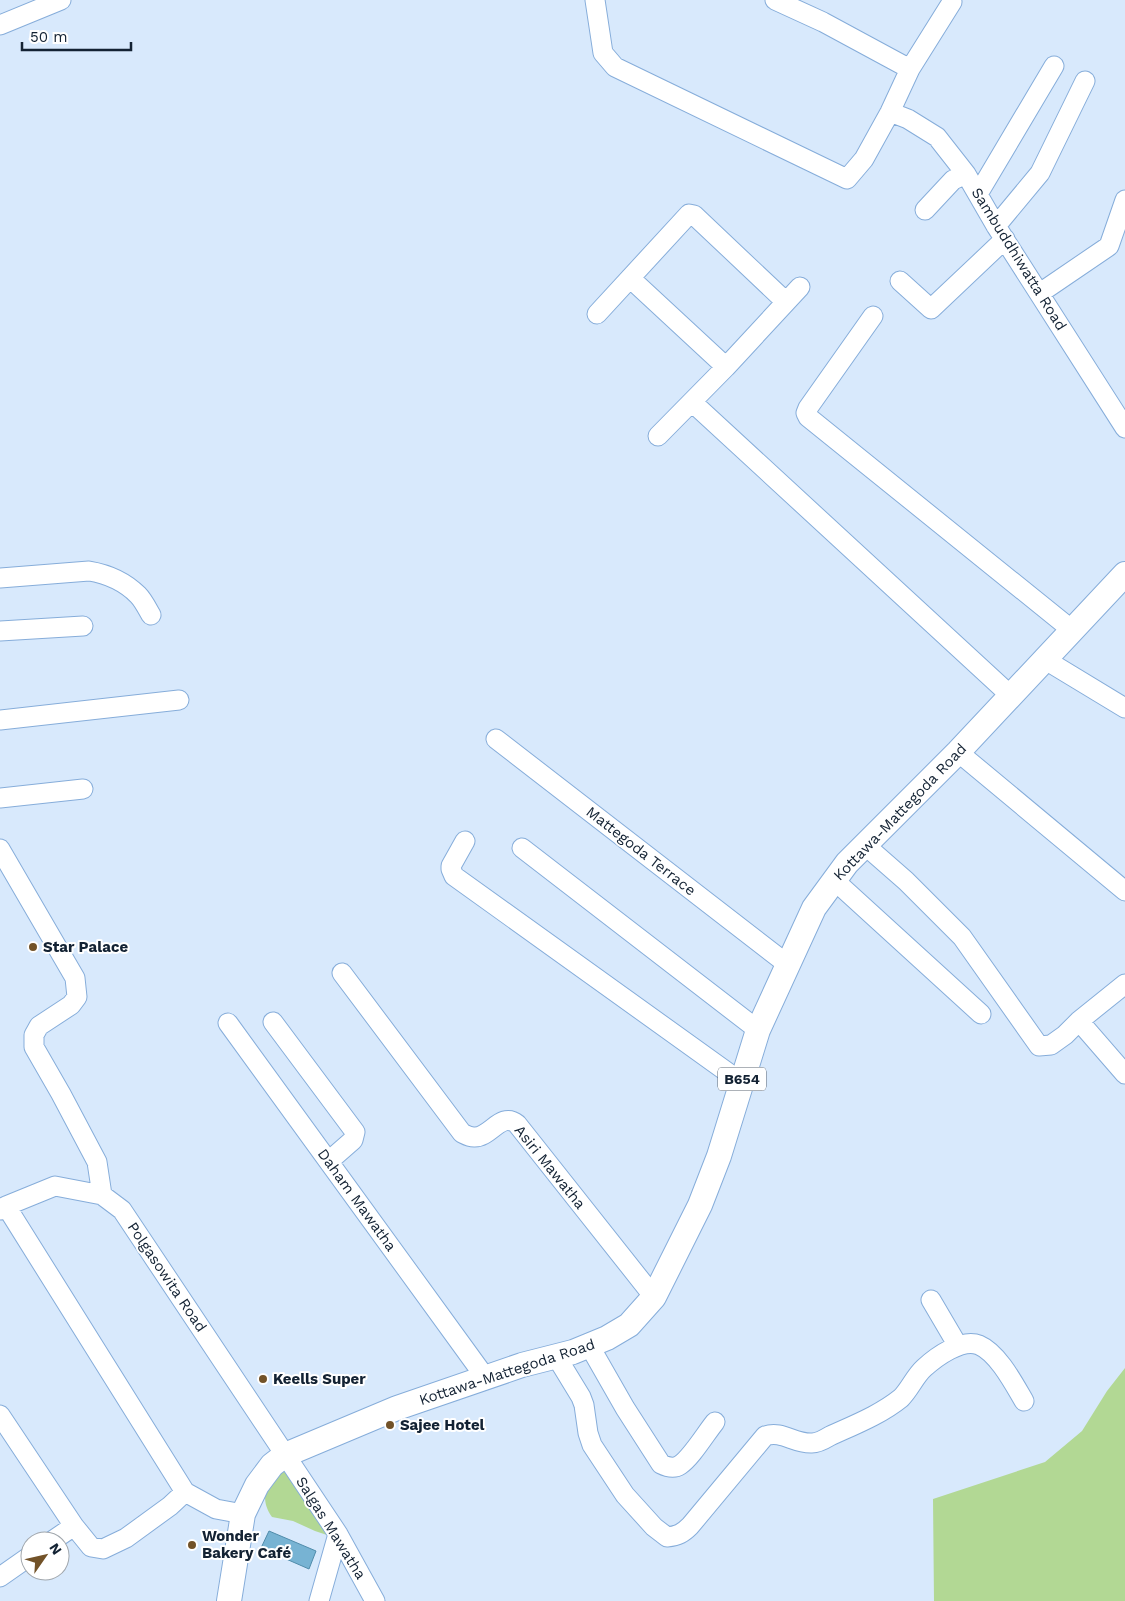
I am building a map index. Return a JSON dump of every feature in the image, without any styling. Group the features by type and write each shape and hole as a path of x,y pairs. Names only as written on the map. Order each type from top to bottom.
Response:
{"main road":[{"name":"Kottawa-Mattegoda Road","path":"285,1455 397,1408 485,1377 573,1352 607,1338 629,1325 654,1297 700,1205 719,1156 758,1030 814,908 847,863 958,752 1125,574"},
{"name":"B654","path":"229,1601 243,1514 257,1485 272,1465 285,1455"}],"street":[{"path":"595,0 603,53 615,67 847,179 864,159 890,112 910,70 952,2"},
{"path":"776,0 823,22 910,70"},
{"path":"0,25 55,1"},
{"path":"978,194 1054,66"},
{"path":"900,281 931,309 1001,233 1040,173 1085,81"},
{"name":"Sambuddhiwatta Road","path":"890,112 908,119 937,137 966,174 1001,233 1125,428"},
{"path":"925,210 953,180 966,174"},
{"path":"1040,293 1109,246 1125,200"},
{"path":"597,314 689,214 694,214 786,302"},
{"path":"630,278 726,367"},
{"path":"658,436 726,367 800,287"},
{"path":"873,316 808,408 806,413 808,417 1072,630"},
{"path":"692,402 1010,695"},
{"path":"0,578 89,571 101,573 125,584 139,596 151,615"},
{"path":"0,631 83,626"},
{"path":"1044,659 1125,708"},
{"path":"0,720 179,700"},
{"name":"Mattegoda Terrace","path":"496,739 787,964"},
{"path":"958,752 1125,892"},
{"path":"0,798 83,789"},
{"path":"465,841 450,869 454,876 741,1082"},
{"path":"866,846 962,937 1039,1046 1050,1045 1065,1035 1079,1021 1125,984"},
{"path":"522,848 758,1030"},
{"path":"0,849 7,877 75,978 77,997 71,1005 39,1026 34,1035 34,1047 97,1162 102,1195"},
{"path":"834,880 981,1014"},
{"name":"Asiri Mawatha","path":"342,973 462,1133 475,1138 503,1121 513,1120 518,1124 654,1297"},
{"path":"1079,1021 1125,1074"},
{"path":"273,1022 355,1132 353,1140 329,1160"},
{"name":"Daham Mawatha","path":"228,1023 485,1377"},
{"name":"Polgasowita Road","path":"3,1208 55,1186 102,1195 122,1210 285,1455"},
{"path":"3,1208 185,1492 216,1510 243,1514"},
{"path":"931,1300 958,1346"},
{"path":"589,1345 625,1408 661,1464 671,1467 680,1465 715,1422"},
{"path":"556,1356 581,1397 592,1446 625,1495 654,1527 667,1537 683,1533 690,1526 765,1436 773,1433 800,1442 814,1443 830,1436 876,1414 900,1398 924,1368 942,1354 958,1346 979,1345 986,1350 1000,1364 1024,1401"},
{"path":"0,1414 74,1526 92,1547 104,1549 126,1538 170,1506 185,1492"},
{"name":"Salgas Mawatha","path":"285,1455 338,1534 375,1601"},
{"path":"67,1531 74,1526"},
{"path":"319,1601 338,1534"},
{"path":"0,1577 20,1563"}],"green space":[{"path":"1125,1368 1125,1601 934,1601 933,1499 1045,1462 1082,1431 1107,1391"},
{"path":"284,1459 330,1536 293,1521 272,1517 267,1509 265,1494 267,1487"}],"building":[{"path":"269,1531 316,1551 309,1569 261,1548"}],"place":[{"name":"Star Palace","path":"33,947"},
{"name":"Keells Super","path":"263,1379"},
{"name":"Sajee Hotel","path":"390,1425"},
{"name":"Wonder Bakery Café","path":"192,1545"}]}
